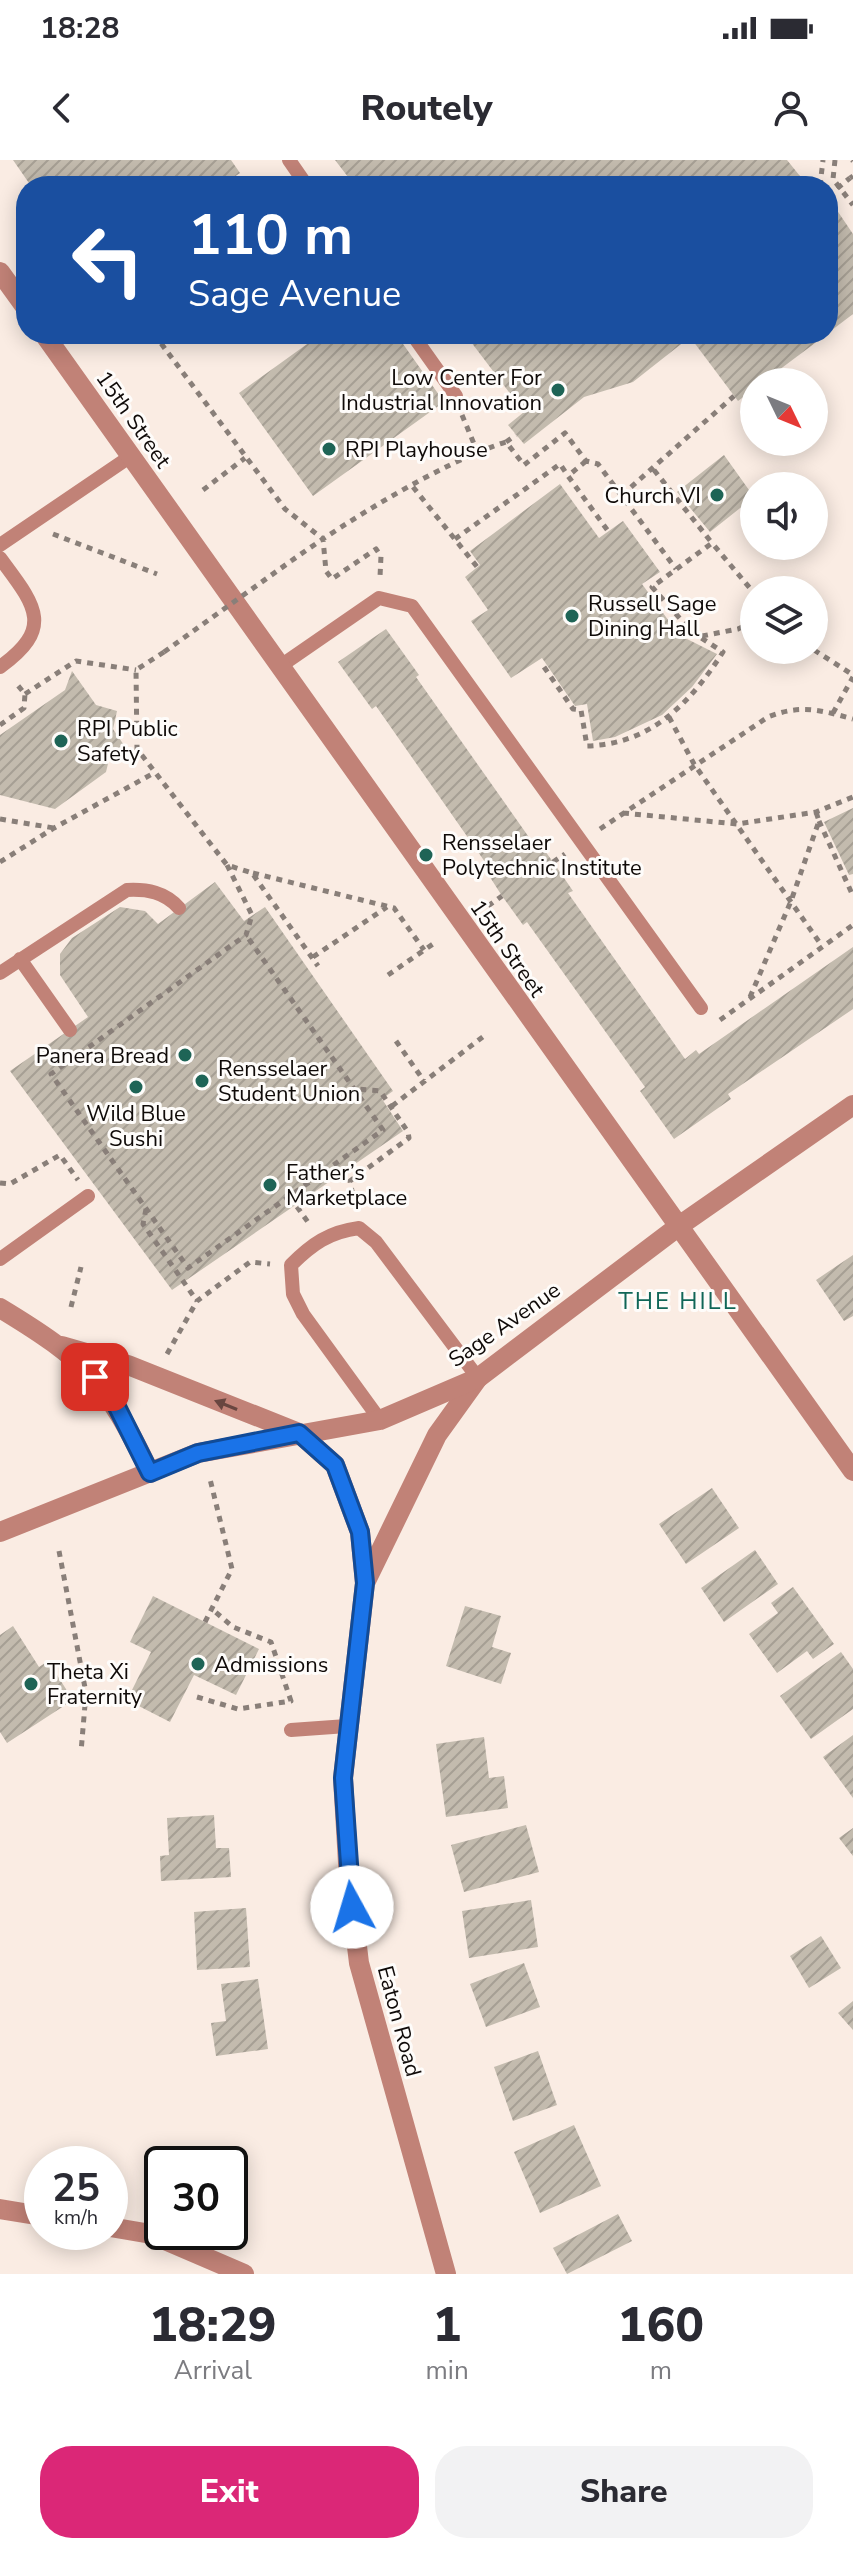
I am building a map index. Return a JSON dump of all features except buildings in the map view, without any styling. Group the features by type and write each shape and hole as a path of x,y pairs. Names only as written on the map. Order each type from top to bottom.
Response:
{"street":[{"path":"2,279 16,296"},
{"name":"15th Street","path":"51,344 853,1471"},
{"name":"Sage Avenue","path":"0,1532 198,1453 380,1420 478,1378 679,1226 853,1105"},
{"path":"0,1308 62,1346 128,1365 299,1433"},
{"path":"62,1346 115,1403 150,1473"},
{"name":"Eaton Road","path":"365,1583 437,1435 478,1378"},
{"name":"Eaton Road","path":"299,1433 335,1465 360,1532 365,1583 347,1726 345,1807 359,1963 446,2274"},
{"path":"0,2209 24,2213"},
{"path":"128,2230 151,2234 244,2274"}],"lane":[{"path":"419,344 456,396"},
{"path":"0,545 131,456"},
{"path":"0,558 29,599 34,613 30,642 0,667"},
{"path":"279,667 379,598 412,606 701,1008"},
{"path":"0,973 127,890 144,889 161,894 179,908"},
{"path":"20,959 70,1030"},
{"path":"0,1259 88,1196"},
{"path":"380,1420 293,1294 291,1265 318,1240 337,1231 359,1228 392,1259 478,1378"},
{"path":"291,1730 347,1726"}],"path":[{"path":"838,186 853,205"},
{"path":"161,344 285,509 323,539 326,571 332,579 376,549 381,556"},
{"path":"456,396 477,451"},
{"path":"622,495 654,470 734,396"},
{"path":"506,442 524,465 565,433 586,461 598,464 676,569"},
{"path":"25,694 76,661 136,670 323,539 477,451 506,442 516,435"},
{"path":"203,490 245,458"},
{"path":"568,476 586,461"},
{"path":"455,539 560,464 608,531"},
{"path":"654,470 740,576"},
{"path":"413,487 478,568"},
{"path":"30,525 157,574"},
{"path":"544,667 573,709 581,710 587,746 636,734 669,717 702,684 723,652 700,637 652,587 712,543"},
{"path":"700,637 740,628"},
{"path":"828,659 853,676 833,713"},
{"path":"136,670 137,749 227,865 252,915 246,935 51,1074 188,1268 383,1130 246,935"},
{"path":"0,725 24,708 25,694 12,679"},
{"path":"853,719 809,707 788,709 768,717 622,813 737,824 816,812 853,797"},
{"path":"669,717 694,764 822,946"},
{"path":"0,862 54,828 154,773"},
{"path":"816,812 853,896"},
{"path":"0,819 54,828"},
{"path":"750,997 791,901 819,821"},
{"path":"227,865 394,908 424,950"},
{"path":"252,873 318,966"},
{"path":"488,906 502,896"},
{"path":"313,957 387,907"},
{"path":"701,1008 713,1025 853,925"},
{"path":"388,975 433,944"},
{"path":"392,1106 484,1036"},
{"path":"396,1041 424,1081"},
{"path":"355,1089 380,1091 409,1138 350,1181 359,1228"},
{"path":"0,1183 10,1184 60,1155 88,1196"},
{"path":"290,1197 311,1226"},
{"path":"146,1209 143,1224 197,1301"},
{"path":"170,1347 197,1301 250,1262"},
{"path":"71,1307 81,1267"},
{"path":"205,1622 232,1569 210,1479"},
{"path":"59,1551 86,1693 81,1752"},
{"path":"197,1697 238,1709 291,1701 271,1642 233,1627 212,1609"}],"place":[{"name":"Low Center For Industrial Innovation","path":"558,390"},
{"name":"RPI Playhouse","path":"329,449"},
{"name":"Church VI","path":"717,495"},
{"name":"Russell Sage Dining Hall","path":"572,616"},
{"name":"RPI Public Safety","path":"61,741"},
{"name":"Rensselaer Polytechnic Institute","path":"426,855"},
{"name":"Panera Bread","path":"185,1055"},
{"name":"Rensselaer Student Union","path":"202,1081"},
{"name":"Wild Blue Sushi","path":"136,1087"},
{"name":"Father’s Marketplace","path":"270,1185"},
{"name":"Admissions","path":"198,1664"},
{"name":"Theta Xi Fraternity","path":"31,1684"}],"district":[{"name":"THE HILL","path":"678,1301"}],"route":[{"path":"95,1377 115,1403 150,1473 198,1453 299,1433 335,1465 360,1532 365,1583 343,1778 352,1907"}]}
